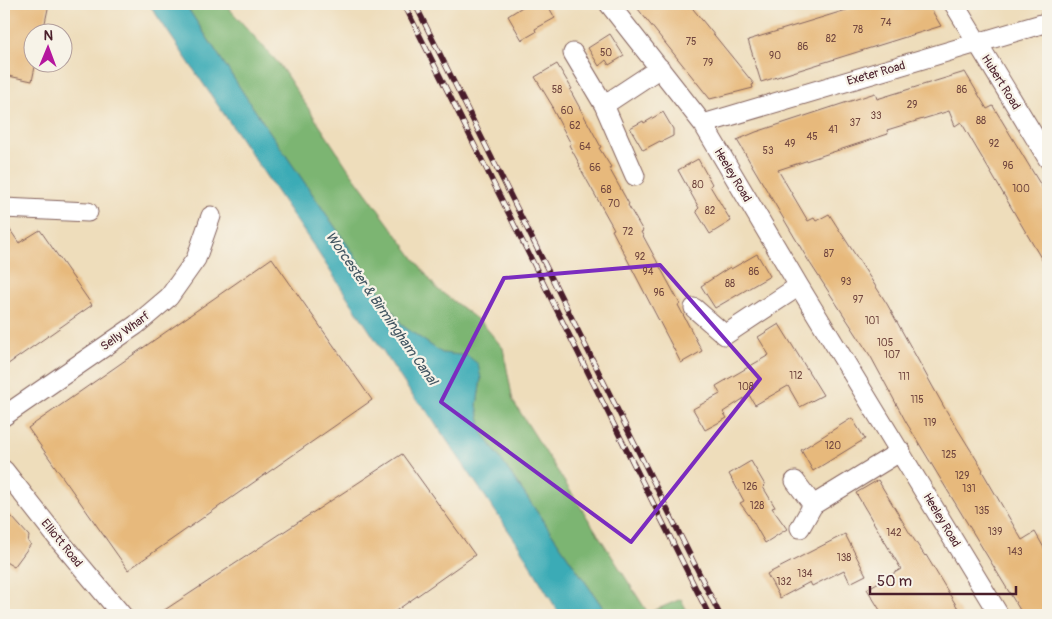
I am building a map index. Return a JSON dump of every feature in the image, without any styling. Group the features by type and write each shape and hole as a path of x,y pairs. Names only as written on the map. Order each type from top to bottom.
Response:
{"street":[{"name":"Heeley Road","path":"609,4 703,124 999,615"},
{"name":"Hubert Road","path":"954,4 1048,159"},
{"name":"Exeter Road","path":"703,124 1048,22"},
{"path":"573,53 604,105 635,176"},
{"path":"604,105 660,68"},
{"path":"4,208 88,212"},
{"name":"Selly Wharf","path":"4,416 136,324 169,297 196,259 211,216"},
{"path":"694,308 724,336 799,286"},
{"path":"800,528 813,505 901,451"},
{"name":"Elliott Road","path":"4,470 59,540 122,615"},
{"path":"795,481 813,505"}],"highlighted area":[{"path":"660,265 760,379 631,542 441,402 504,278"}],"green space":[{"path":"185,4 225,4 279,64 349,170 436,288 482,323 503,348 513,401 648,613 681,599 689,615 608,615 482,432 477,405 481,379 468,356 442,353 403,326 252,106"}],"water":[{"name":"Worcester & Birmingham Canal","path":"149,4 185,4 252,106 403,326 442,353 468,356 478,364 481,379 477,405 482,432 608,615 560,615 519,546 426,410 414,398 313,245"}],"building":[{"path":"4,4 49,4 45,22 22,22 22,72 34,72 32,81 4,75"},
{"path":"527,4 547,4 555,18 535,29 536,32 522,40 508,16"},
{"path":"634,4 689,4 754,84 752,85 753,88 710,99"},
{"path":"866,4 928,4 941,26 761,82 748,40"},
{"path":"610,34 624,56 609,65 606,60 599,66 588,48"},
{"path":"557,64 572,89 570,90 601,147 599,148 611,167 609,168 643,231 641,232 680,304 678,305 702,351 681,363 612,230 614,229 579,166 569,145 571,144 553,107 535,77"},
{"path":"965,72 987,109 993,106 1048,197 1048,270 961,122 955,126 949,111 887,130 888,134 778,170 808,221 814,218 816,221 829,214 887,304 944,407 983,470 1022,540 1035,532 1048,555 1048,615 1023,615 906,422 871,357 808,260 737,140 875,93 877,99"},
{"path":"663,112 673,129 673,136 643,150 630,128 643,121 644,123"},
{"path":"698,159 712,184 710,186 731,221 710,234 696,211 699,208 678,170"},
{"path":"4,221 19,243 40,230 92,305 4,367"},
{"path":"757,254 770,276 715,308 701,286 730,267 731,269"},
{"path":"272,258 372,400 128,570 28,428"},
{"path":"779,324 823,395 800,407 788,386 755,405 749,395 723,412 727,418 705,430 693,409 720,394 716,386 769,355 758,337"},
{"path":"852,418 865,439 813,471 801,450"},
{"path":"402,454 475,555 390,615 157,615"},
{"path":"751,461 775,507 772,508 787,529 765,543 740,503 744,501 729,474"},
{"path":"878,480 962,615 883,615 867,589 901,569 856,493"},
{"path":"4,508 29,536 28,542 31,544 14,567 4,561"},
{"path":"845,534 866,575 850,583 844,570 812,586 810,582 780,598 767,574"}],"railway":[{"path":"404,4 709,615"},
{"path":"415,4 720,615"}]}
